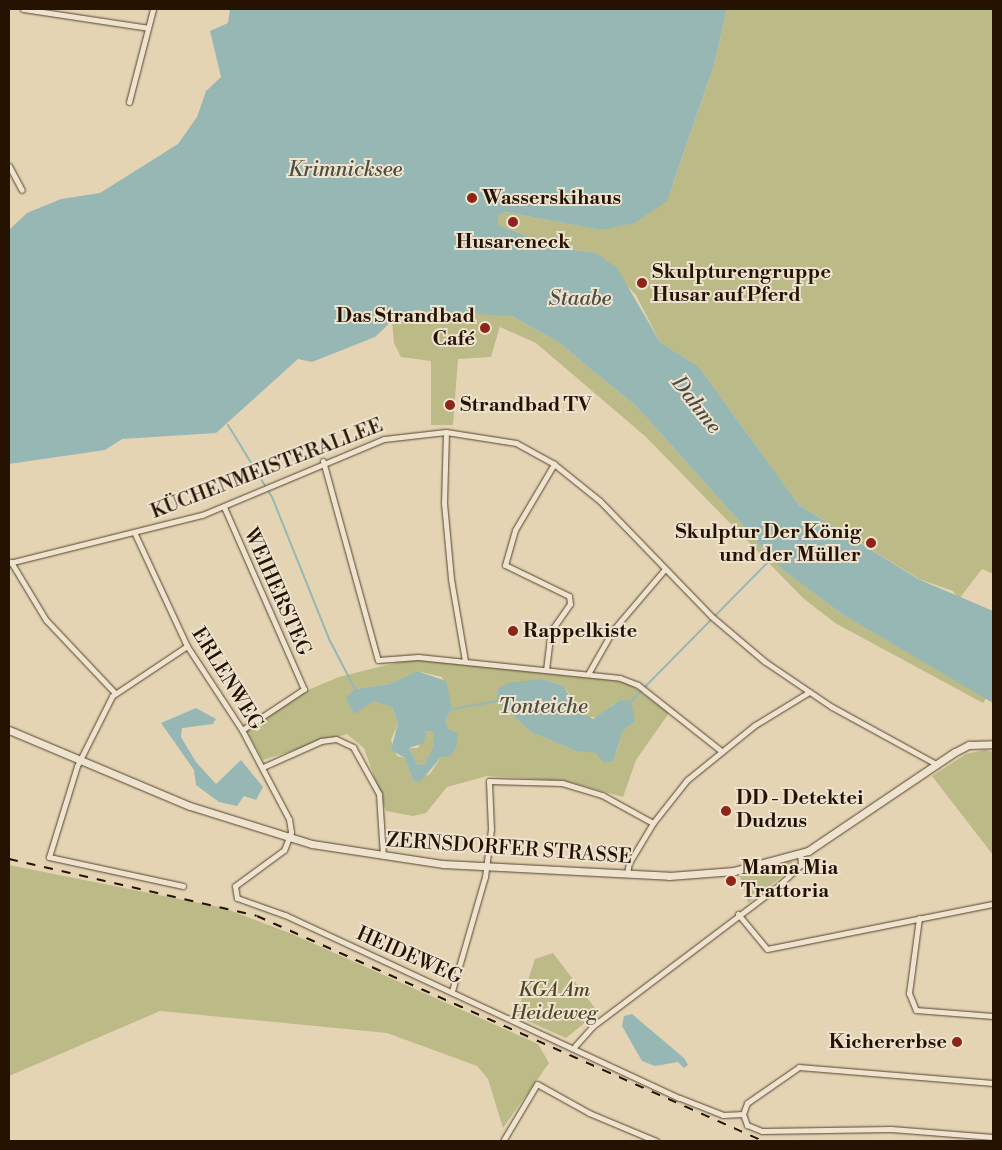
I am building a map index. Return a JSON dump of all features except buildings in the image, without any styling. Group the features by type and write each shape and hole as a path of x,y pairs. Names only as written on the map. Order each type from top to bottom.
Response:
{"street":[{"path":"23,9 148,28"},
{"path":"129,102 153,9"},
{"path":"9,166 22,190"},
{"path":"446,432 444,502 451,579 465,662"},
{"name":"KÜCHENMEISTERALLEE","path":"10,563 135,534 224,507 323,461 384,439 446,432 516,443 554,464 600,501 711,616 809,692 936,764"},
{"path":"323,461 378,660 418,657 588,674 638,685 720,750"},
{"path":"546,670 551,631 570,604 569,596 505,564 514,530 554,464"},
{"name":"WEIHERSTEG","path":"224,507 304,689 242,730"},
{"name":"ERLENWEG","path":"135,534 187,646 242,730 263,767 289,819 289,839"},
{"path":"10,563 46,620 115,693"},
{"path":"588,674 613,630 665,569"},
{"path":"183,886 49,857 79,760 115,693 187,646"},
{"path":"627,874 629,863 653,823 687,780 720,750 809,692"},
{"name":"ZERNSDORFER STRASSE","path":"9,730 190,806 289,839 383,857 486,867 627,874 714,874 800,854 838,835 936,764 969,745 993,744"},
{"path":"263,767 321,740 336,739 353,747 379,794 383,857"},
{"path":"452,991 486,867 490,781 562,783 602,795 653,823"},
{"name":"HEIDEWEG","path":"289,839 279,856 235,886 234,892 237,898 575,1046 680,1098 723,1115 743,1114"},
{"path":"575,1046 593,1026 799,868 800,854"},
{"path":"738,914 767,948 993,904"},
{"path":"920,918 909,993 916,1010 993,1016"},
{"path":"993,1083 799,1067 772,1083 747,1103 743,1114 747,1125 762,1131 891,1129 993,1137"},
{"path":"502,1141 537,1084 588,1113 656,1141"}],"green space":[{"path":"727,9 993,9 993,574 982,569 959,599 953,591 919,579 799,505 699,367 660,342 636,295 596,253 558,248 498,225 498,216 506,212 602,230 673,184 714,65"},
{"path":"426,309 512,316 558,342 637,407 784,571 842,614 986,698 983,703 835,623 803,598 646,437 536,343 500,327 502,319 491,357 458,359 453,425 431,425 431,361 401,357 394,343 392,321"},
{"path":"411,659 618,681 631,685 669,713 636,760 623,797 566,781 487,776 447,787 426,813 413,816 386,811 364,748 347,734 263,760 245,728 303,692 339,677","holes":["417,671 442,677 452,709 445,720 449,729 441,757 430,774 413,781 405,758 397,756 391,740 398,723 392,707 355,689 390,684","542,679 564,686 585,717 601,717 614,703 635,721 623,731 616,753 576,751 531,732 497,701"]},
{"path":"426,731 433,731 435,746 424,765 417,764 409,748 418,748"},
{"path":"985,750 993,752 993,855 932,776 966,754"},
{"path":"791,861 794,867 748,903 739,874"},
{"path":"9,865 224,908 292,934 538,1044 549,1063 503,1128 488,1079 477,1066 387,1033 160,1011 9,1076"},
{"name":"KGA Am Heideweg","path":"553,953 598,1012 566,1038 516,1016 535,959"}],"water":[{"name":"Krimnicksee","path":"230,9 727,9 714,65 667,201 634,223 601,230 506,212 498,216 498,225 558,248 596,253 617,268 660,342 699,367 799,505 918,579 993,611 993,703 842,614 784,571 637,407 558,342 512,316 415,310 392,321 375,337 312,362 298,359 216,433 122,439 105,450 9,464 9,230 27,213 61,199 100,193 178,144 197,117 206,91 221,77 210,31 228,23"},
{"name":"Tonteiche","path":"417,671 446,681 452,709 445,720 449,729 458,734 456,748 450,756 441,757 421,781 413,781 405,758 391,750 398,723 392,707 374,701 354,714 346,698 355,689 390,684","holes":["426,731 433,731 434,746 424,765 417,764 409,748 424,743"]},
{"name":"Tonteiche","path":"542,679 564,686 577,710 593,719 620,700 631,701 635,721 623,731 613,761 603,762 596,753 576,751 531,732 497,701 498,689 507,683"},
{"path":"196,708 216,719 213,724 182,728 181,737 196,762 216,784 241,760 263,787 256,800 244,796 237,806 219,802 196,785 194,770 161,723"},
{"path":"632,1014 684,1058 688,1065 684,1068 678,1062 655,1066 642,1061 622,1026 624,1016"}],"waterway":[{"path":"228,425 272,497 329,639 355,689"},
{"path":"631,701 773,557"},
{"path":"452,709 497,701"}],"railway":[{"path":"9,859 257,916 763,1141"}],"place":[{"name":"Wasserskihaus","path":"472,198"},
{"name":"Husareneck","path":"513,222"},
{"name":"Skulpturengruppe Husar auf Pferd","path":"642,283"},
{"name":"Das Strandbad Café","path":"485,328"},
{"name":"Strandbad TV","path":"450,405"},
{"name":"Skulptur Der König und der Müller","path":"871,543"},
{"name":"Rappelkiste","path":"513,631"},
{"name":"DD - Detektei Dudzus","path":"726,811"},
{"name":"Mama Mia Trattoria","path":"731,881"},
{"name":"Kichererbse","path":"957,1042"}],"water label":[{"name":"Staabe","path":"580,299"},
{"name":"Dahme","path":"696,405"}]}
